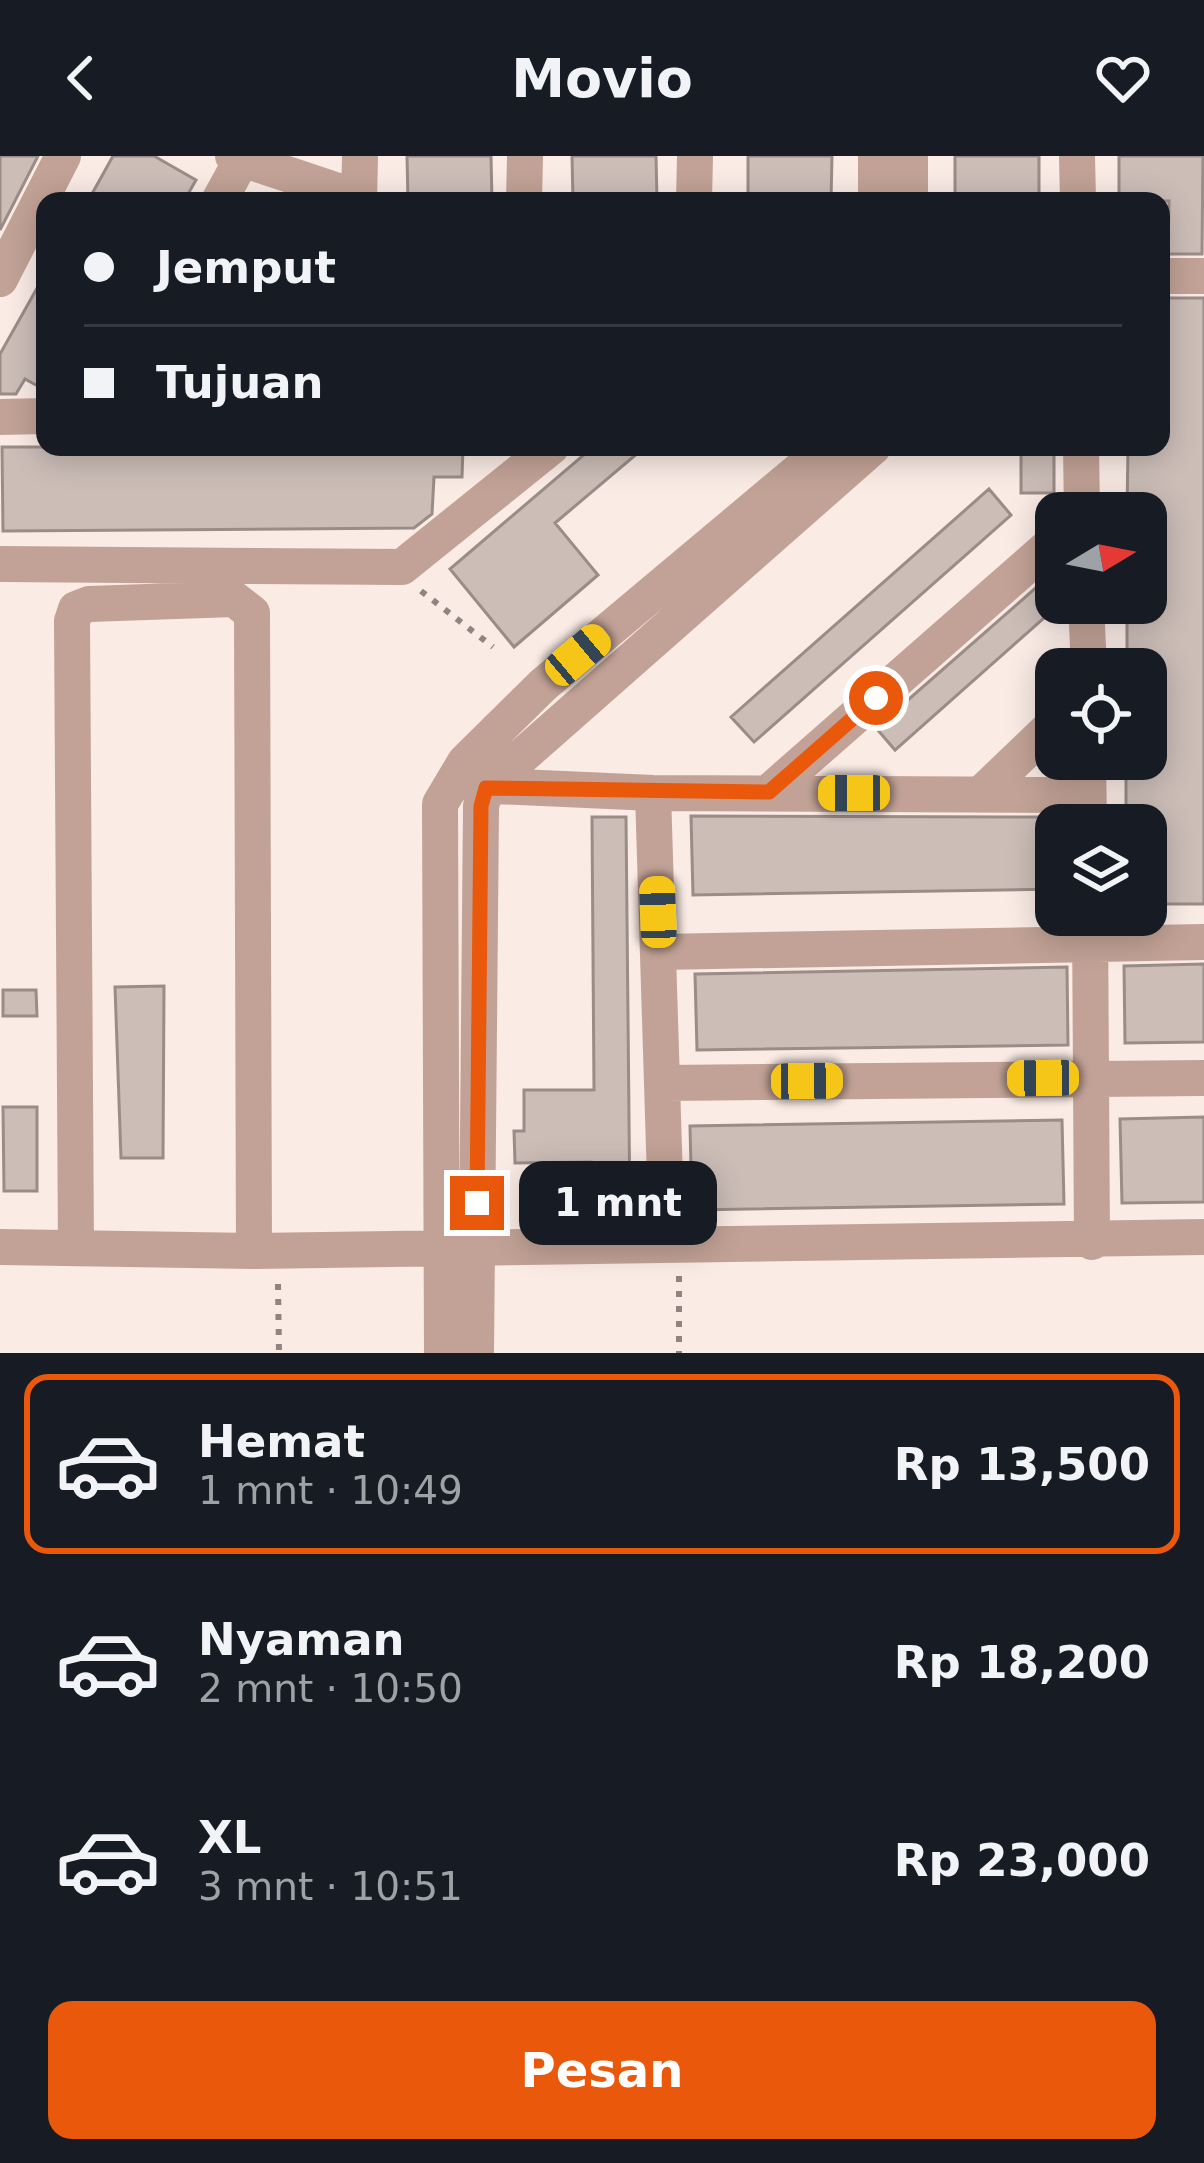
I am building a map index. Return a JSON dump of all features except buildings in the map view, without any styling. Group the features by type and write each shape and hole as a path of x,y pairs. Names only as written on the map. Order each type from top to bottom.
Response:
{"street":[{"path":"45,192 63,156"},
{"path":"358,192 360,156"},
{"path":"524,192 525,156"},
{"path":"694,156 694,192"},
{"path":"876,156 876,192"},
{"path":"910,156 910,192"},
{"path":"1077,156 1078,192"},
{"path":"223,192 237,158 335,192"},
{"path":"0,279 36,209"},
{"path":"1170,276 1204,276"},
{"path":"0,417 36,416"},
{"path":"0,564 403,567 540,456"},
{"path":"469,784 543,685 816,456"},
{"path":"469,784 862,456"},
{"path":"1081,456 1082,492"},
{"path":"769,792 1035,558"},
{"path":"76,1246 72,621 76,609 88,604 234,599 252,613 266,1251"},
{"path":"982,794 1035,742"},
{"path":"469,784 653,793 1088,793"},
{"path":"442,1353 458,1247 481,806 469,784"},
{"path":"653,793 673,1259"},
{"path":"660,952 1035,934"},
{"path":"1090,936 1093,1242"},
{"path":"1142,936 1204,942"},
{"path":"665,1083 1204,1078"},
{"path":"0,1247 266,1251 458,1247 673,1259 1204,1238"},
{"path":"458,1247 476,1353"}],"path":[{"path":"403,567 422,593 467,622 493,647"},
{"path":"266,1251 279,1353"},
{"path":"673,1259 679,1353"}],"route":[{"path":"477,1203 481,806 486,788 769,792 876,698"}]}
